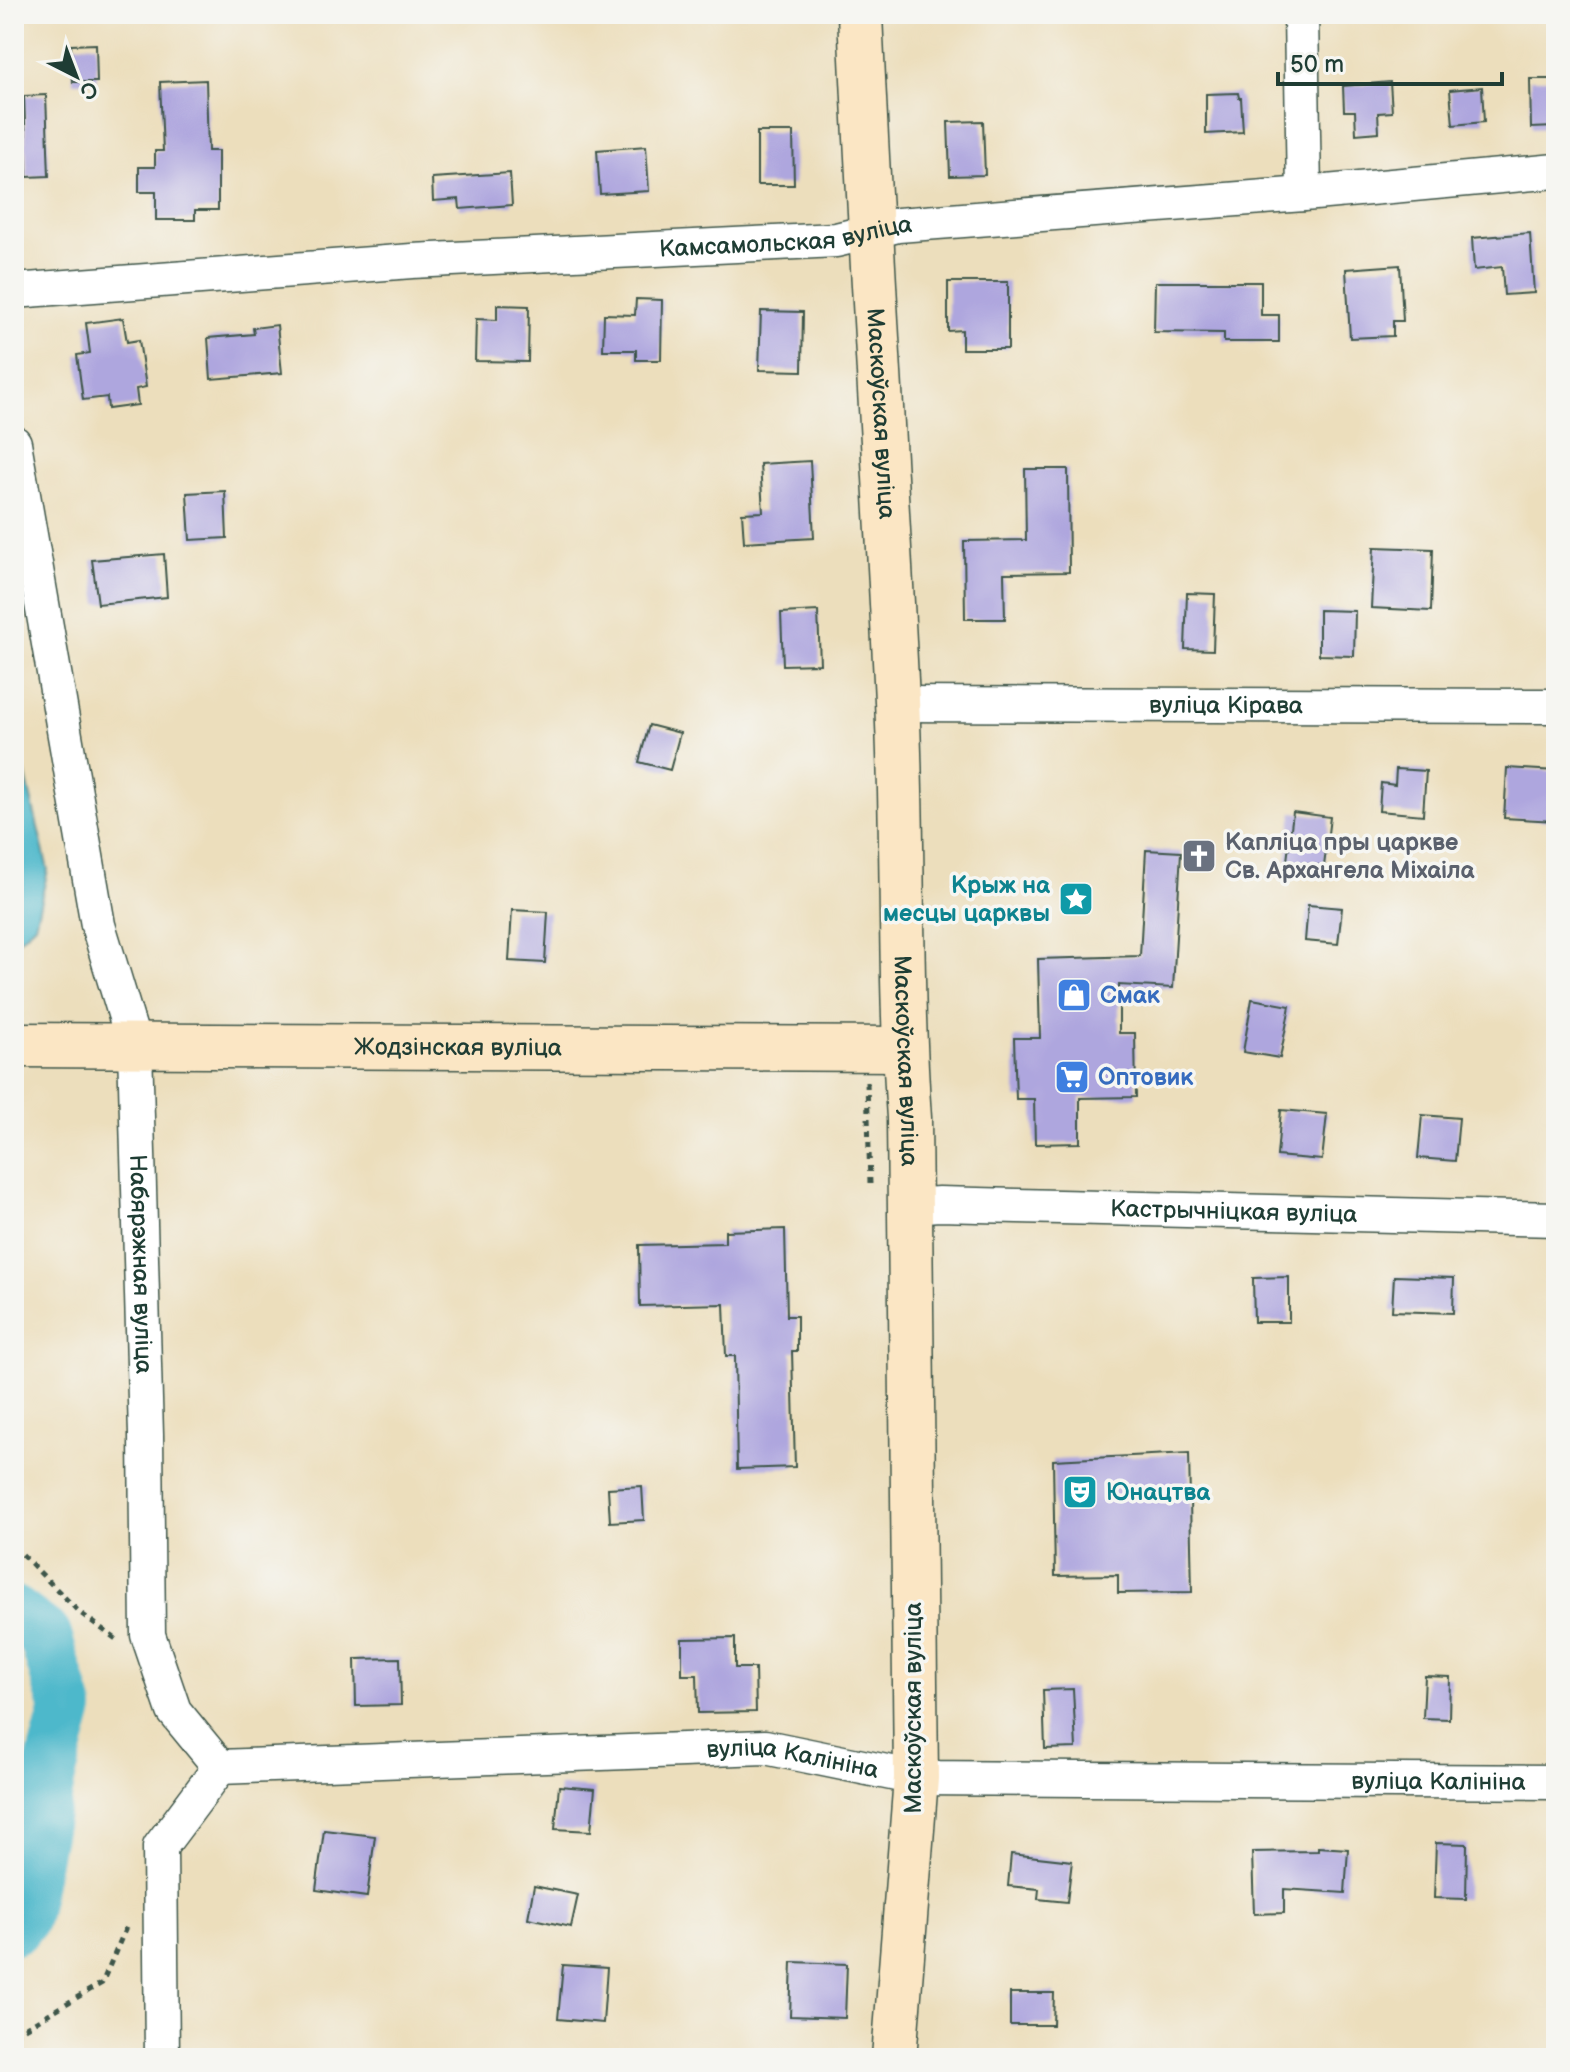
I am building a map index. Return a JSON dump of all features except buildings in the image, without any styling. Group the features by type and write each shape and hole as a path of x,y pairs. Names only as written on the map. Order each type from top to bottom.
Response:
{"main road":[{"name":"Маскоўская вуліца","path":"860,14 898,704 904,1049 909,1118 916,1778 894,2058"},
{"name":"Жодзінская вуліца","path":"14,1045 904,1049"}],"street":[{"path":"1301,14 1304,194"},
{"name":"Камсамольская вуліца","path":"14,291 412,261 836,240 898,225 1556,171"},
{"name":"Набярэжная вуліца","path":"14,443 98,925 135,1047 146,1435 148,1635 174,1711 220,1767"},
{"name":"вуліца Кірава","path":"898,704 1556,706"},
{"name":"Кастрычніцкая вуліца","path":"910,1206 1556,1219"},
{"name":"вуліца Калініна","path":"220,1767 765,1747 916,1778 1556,1782"},
{"path":"162,2058 160,1847 220,1767"}],"path":[{"path":"14,1546 79,1612 160,1671"},
{"path":"14,2034 102,1983 131,1915"}],"water":[{"path":"14,707 20,751 48,870 35,925 14,944"}],"waterway":[{"path":"14,1613 45,1636 67,1709 49,1776 22,1917 14,1928"}],"place":[{"name":"Капліца пры царкве Св. Архангела Міхаіла","path":"1199,856"},
{"name":"Крыж на месцы царквы","path":"1076,899"},
{"name":"Смак","path":"1074,995"},
{"name":"Оптовик","path":"1072,1077"},
{"name":"Юнацтва","path":"1080,1492"}]}
